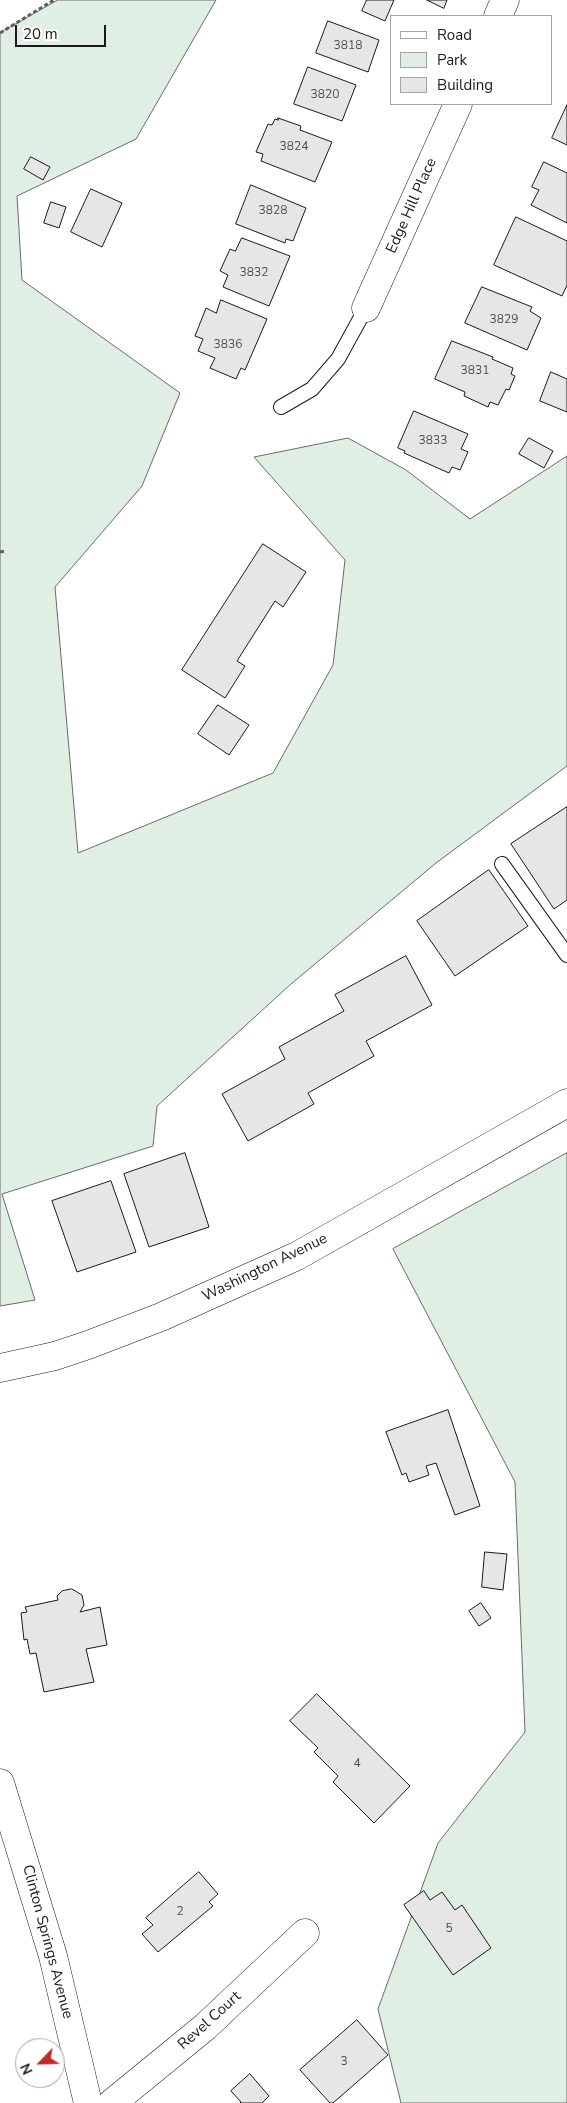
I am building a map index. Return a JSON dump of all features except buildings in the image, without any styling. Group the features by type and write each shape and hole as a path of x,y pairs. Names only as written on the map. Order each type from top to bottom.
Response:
{"street":[{"path":"498,15 505,0"},
{"name":"Edge Hill Place","path":"366,308 458,105"},
{"name":"Washington Avenue","path":"0,1368 55,1356 88,1345 161,1317 297,1256 567,1103"},
{"name":"Clinton Springs Avenue","path":"0,1783 53,1956 88,2103"},
{"name":"Revel Court","path":"112,2103 206,2027 305,1933"}],"lane":[{"path":"281,407 312,389 338,359 366,308"},
{"path":"502,864 567,955"}],"path":[{"path":"0,33 54,0"},
{"path":"0,552 6,551"}],"green space":[{"path":"58,0 216,0 136,139 17,196 22,280 180,393 142,486 55,587 78,853 273,773 333,665 345,560 254,457 348,438 406,470 470,519 567,456 567,766 436,863 291,984 157,1106 153,1146 2,1194 35,1300 0,1306 0,33"},
{"path":"567,1153 567,2103 401,2103 378,2009 438,1843 525,1732 515,1482 393,1249"}]}
